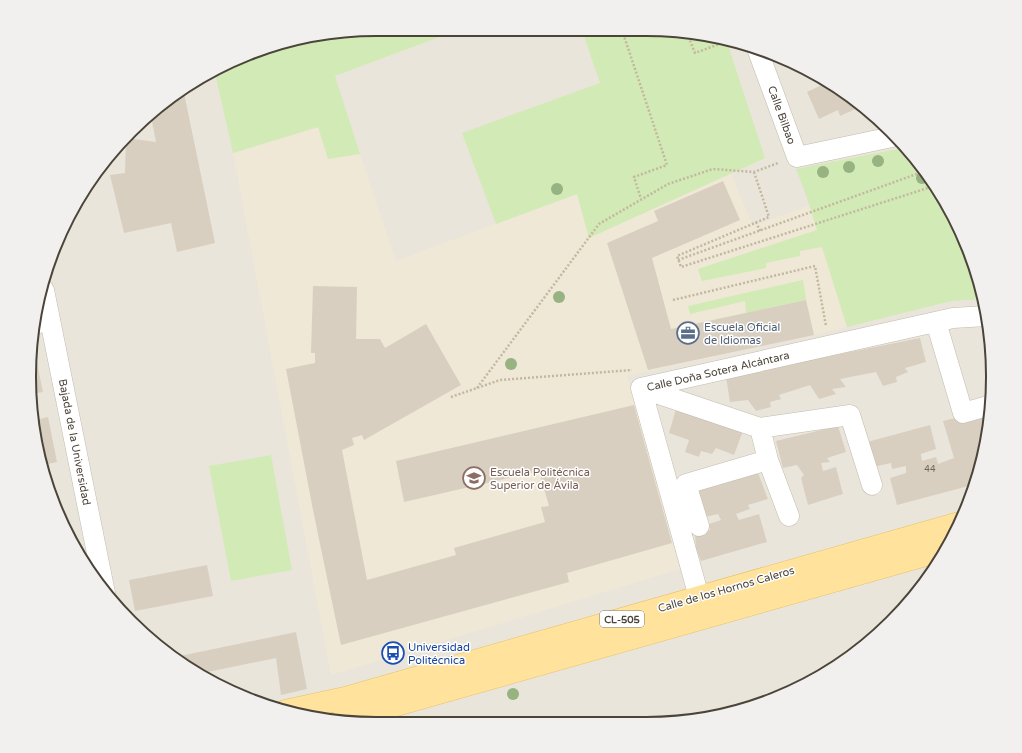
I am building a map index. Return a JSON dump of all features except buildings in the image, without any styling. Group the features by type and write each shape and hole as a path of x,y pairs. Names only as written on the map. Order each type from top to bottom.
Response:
{"main road":[{"name":"Calle de los Hornos Caleros","path":"300,708 345,698 952,525"},
{"name":"Calle de los Hornos Caleros","path":"357,716 937,552"}],"street":[{"name":"Calle Bilbao","path":"760,56 797,157 888,138"},
{"name":"Bajada de la Universidad","path":"46,298 103,581"},
{"name":"Calle Doña Sotera Alcántara","path":"699,597 641,388 953,318 980,316"},
{"path":"936,322 963,413 984,407"},
{"path":"641,388 760,428 850,415 872,485"},
{"path":"760,428 768,460 789,516"},
{"path":"699,526 686,484 768,460"}],"lane":[{"path":"40,328 52,325"}],"path":[{"path":"624,36 667,165 634,177 641,199"},
{"path":"689,39 695,53 718,44"},
{"path":"477,388 599,224 668,184 713,169 754,172 797,157"},
{"path":"754,172 768,217 677,256 681,267 929,188"},
{"path":"678,260 920,174"},
{"path":"756,222 760,231"},
{"path":"673,300 815,266 826,327"},
{"path":"451,397 500,380 632,369 641,388"}],"shaded area":[{"path":"646,36 690,39 712,43 755,54 796,71 816,82 853,106 870,120 902,152 929,187 940,206 951,226 968,267 983,332 986,376 985,399 983,421 974,465 968,486 951,527 929,566 916,584 902,601 870,633 835,660 796,682 776,691 734,705 690,714 646,717 376,717 332,714 288,705 267,699 226,682 187,660 169,647 152,633 120,601 93,566 71,527 62,507 48,465 39,421 36,376 39,332 48,288 62,246 82,206 106,169 120,152 152,120 187,93 226,71 267,54 310,43 354,37"},
{"name":"Escuela Politécnica Superior de Ávila","path":"319,127 328,158 360,154 396,261 577,194 590,237 731,174 753,226 813,204 847,327 627,376 680,569 331,675 233,153"}],"green space":[{"path":"376,36 442,36 335,76 360,154 328,159 318,127 233,153 216,77 267,54 332,39"},
{"path":"584,36 668,37 690,39 729,47 765,158 589,238 577,194 496,224 462,133 600,83"},
{"path":"899,149 929,187 951,226 968,267 977,299 951,301 847,327 822,247 800,251 800,256 766,263 766,268 702,281 698,269 817,230 796,169"},
{"path":"803,280 806,300 746,313 745,301 690,314 688,306"},
{"path":"271,455 292,570 231,581 209,466"}],"place":[{"name":"Escuela Oficial de Idiomas","path":"688,333"},
{"name":"Escuela Politécnica Superior de Ávila","path":"474,478"},
{"name":"Universidad Politécnica","path":"393,653"}]}
